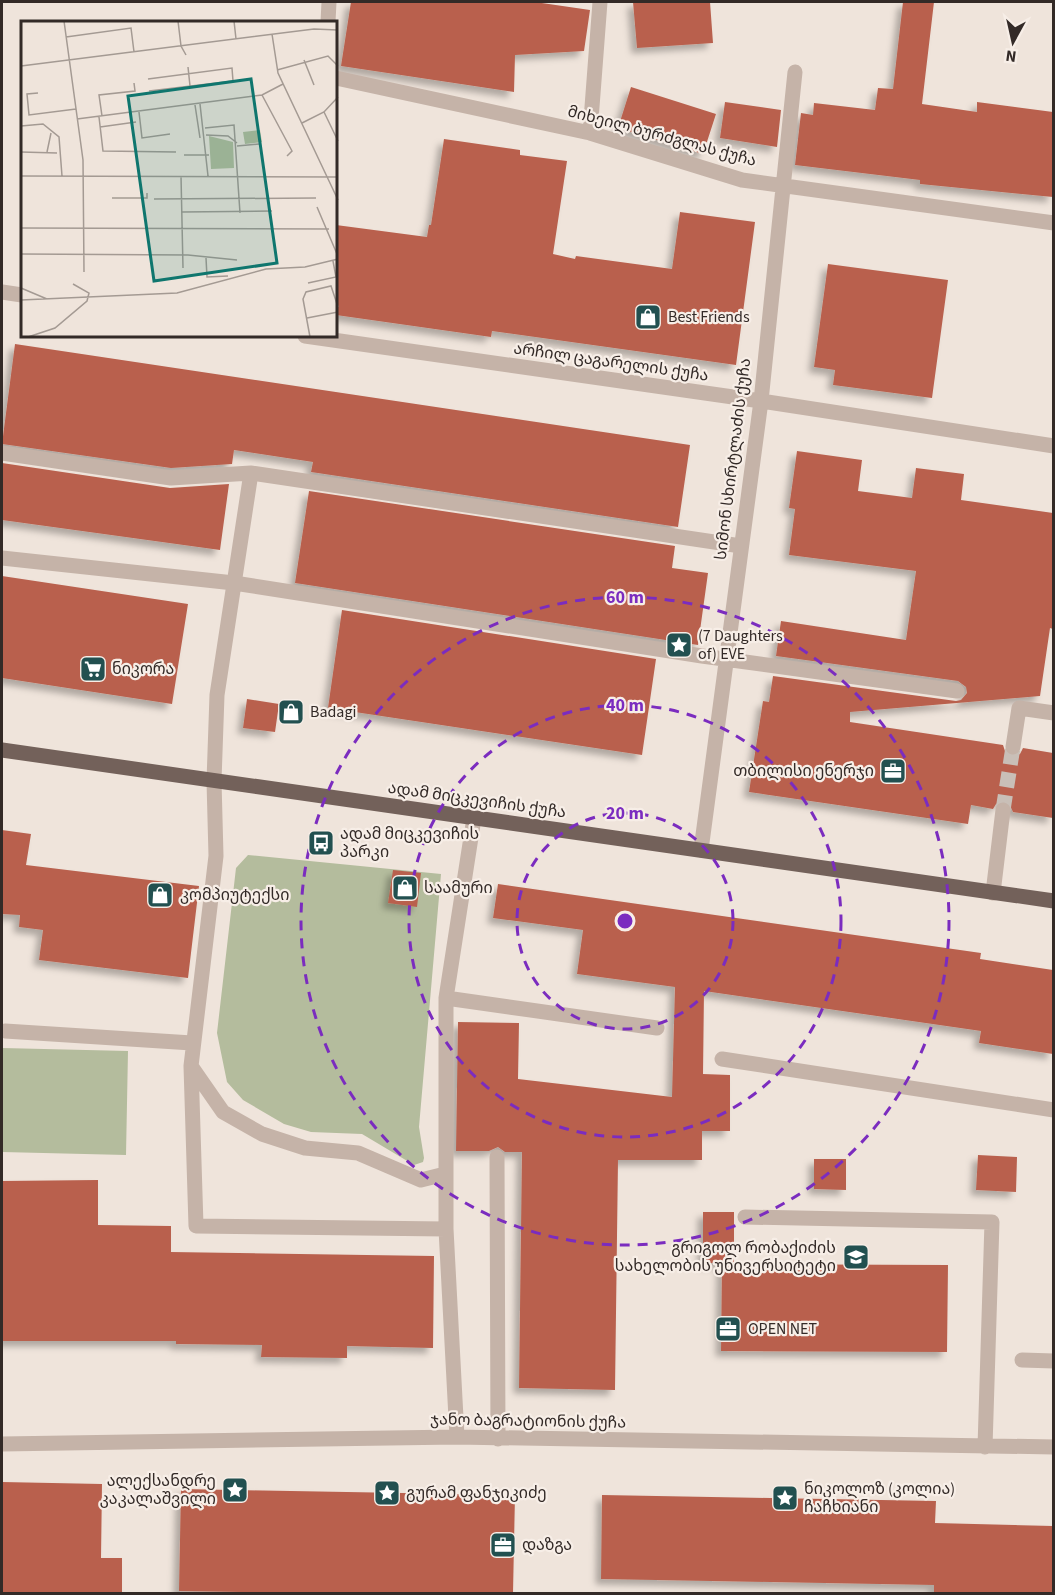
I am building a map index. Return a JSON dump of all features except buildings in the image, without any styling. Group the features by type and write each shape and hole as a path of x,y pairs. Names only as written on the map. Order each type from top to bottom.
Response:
{"main road":[{"name":"ადამ მიცკევიჩის ქუჩა","path":"2,750 1053,901"}],"street":[{"path":"328,21 329,2"},
{"path":"590,133 600,2"},
{"name":"სიმონ სხირტლაძის ქუჩა","path":"701,850 761,401 781,185 795,72"},
{"name":"მიხეილ ბურძგლას ქუჩა","path":"338,78 590,133 742,180 1053,223"},
{"path":"2,292 21,296"},
{"name":"არჩილ ცაგარელის ქუჩა","path":"319,338 761,401 1053,446"},
{"path":"2,453 171,478 250,473 741,546"},
{"path":"250,473 217,695 214,781 216,856 192,1043 196,1226 446,1229"},
{"path":"2,558 234,583 725,659 957,691"},
{"path":"1013,747 1019,708 1053,712"},
{"path":"993,892 1003,810"},
{"path":"457,1437 446,1229 446,998 474,818"},
{"path":"446,998 657,1028"},
{"path":"5,1031 192,1043"},
{"path":"722,1059 1053,1110"},
{"path":"191,1066 222,1112 262,1134 305,1148 358,1153 421,1180 445,1174"},
{"path":"497,1156 498,1439"},
{"path":"745,1218 992,1222 985,1446"},
{"path":"1022,1360 1053,1361"},
{"name":"ჯანო ბაგრატიონის ქუჩა","path":"2,1444 457,1437 1053,1448"}],"green space":[{"path":"248,855 441,874 419,1127 423,1162 414,1165 362,1134 311,1132 284,1124 243,1100 227,1082 217,1033 236,868"},
{"path":"2,1048 128,1051 126,1155 2,1152"}],"tunnel":[{"path":"1003,810 1013,747"}],"place":[{"name":"Best Friends","path":"648,317"},
{"name":"(7 Daughters of) EVE","path":"679,645"},
{"name":"ნიკორა","path":"93,669"},
{"name":"Badagi","path":"291,712"},
{"name":"თბილისი ენერჯი","path":"893,771"},
{"name":"ადამ მიცკევიჩის პარკი","path":"321,843"},
{"name":"საამური","path":"405,888"},
{"name":"კომპიუტექსი","path":"160,895"},
{"name":"გრიგოლ რობაქიძის სახელობის უნივერსიტეტი","path":"856,1257"},
{"name":"OPEN NET","path":"728,1329"},
{"name":"ალექსანდრე კაკალაშვილი","path":"235,1490"},
{"name":"გურამ ფანჯიკიძე","path":"387,1493"},
{"name":"ნიკოლოზ (კოლია) ჩაჩხიანი","path":"785,1498"},
{"name":"დაზგა","path":"503,1545"}]}
